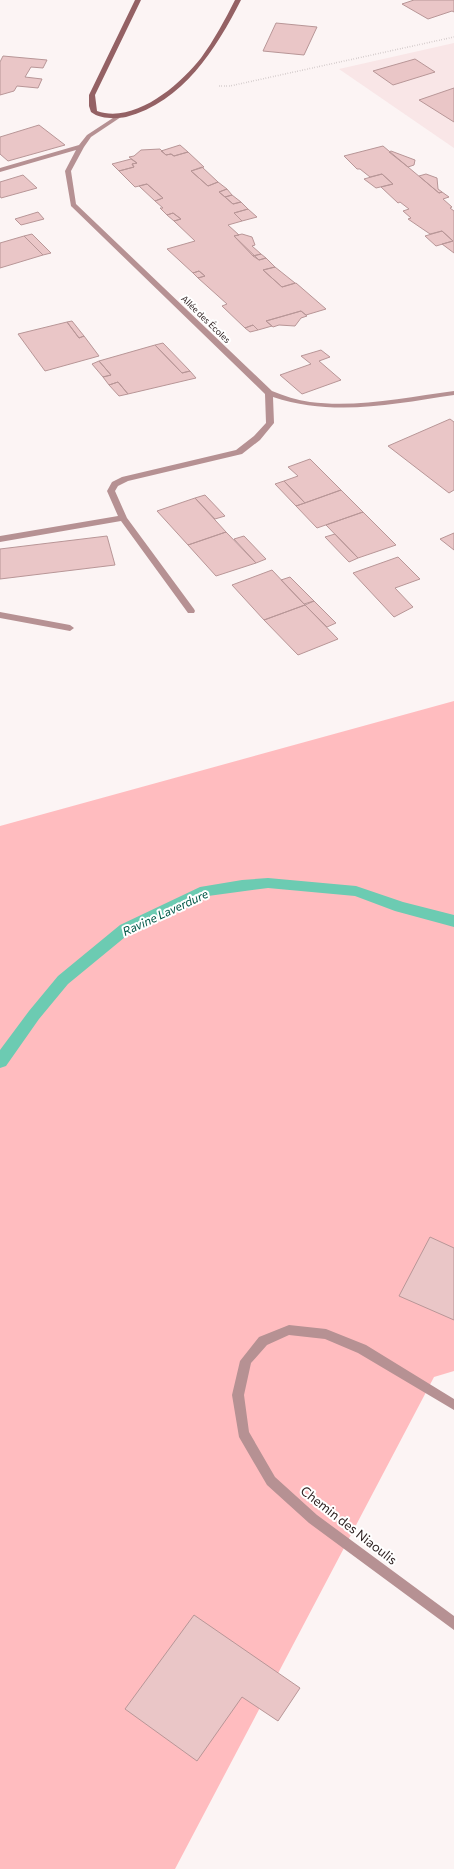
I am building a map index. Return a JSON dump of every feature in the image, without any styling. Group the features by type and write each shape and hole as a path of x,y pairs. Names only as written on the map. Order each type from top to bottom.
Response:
{"main road":[{"path":"138,0 92,96 92,106 94,112 103,116 118,117 134,113 160,99 181,84 200,65 217,42 238,0"}],"street":[{"name":"Allée des Écoles","path":"118,117 89,136 81,146 68,172 73,205 269,393 286,399 315,405 346,406 454,393"},
{"path":"0,170 81,146"},
{"path":"191,611 123,518 111,491 115,484 125,479 239,452 257,438 270,423 269,393"},
{"path":"0,539 123,518"},
{"path":"0,615 70,628"},
{"name":"Chemin des Niaoulis","path":"454,1405 362,1349 326,1334 290,1330 262,1340 246,1361 238,1395 243,1432 271,1481 313,1519 454,1624"}],"path":[{"path":"181,84 230,86 454,37"}],"shaded area":[{"path":"454,43 454,148 339,69"},
{"path":"454,701 454,1371 434,1377 175,1869 0,1869 0,826"}],"building":[{"path":"414,0 454,0 454,12 452,11 428,19 402,4"},
{"path":"276,23 317,27 304,55 263,51"},
{"path":"3,56 47,60 43,68 31,67 25,77 42,79 38,88 17,86 14,91 0,95 0,62"},
{"path":"415,59 435,72 393,85 373,71"},
{"path":"454,88 454,122 419,100"},
{"path":"39,125 65,145 8,161 0,154 0,137"},
{"path":"180,145 188,152 174,156 171,154 166,155 161,151"},
{"path":"383,146 439,193 442,192 449,197 443,199 452,207 450,208 454,211 454,253 442,244 453,241 442,231 430,234 408,219 411,218 403,211 409,209 400,202 398,203 381,187 393,184 382,174 370,177 360,169 357,169 344,156"},
{"path":"160,149 166,155 171,154 174,156 188,152 204,167 191,171 208,186 218,182 227,189 219,192 233,204 241,202 248,209 234,213 242,221 228,225 239,235 234,236 259,260 266,258 275,267 263,270 282,287 296,283 326,309 306,315 301,311 266,321 272,326 258,330 253,325 245,328 222,306 227,304 198,278 205,276 199,271 193,273 167,249 195,241 174,221 181,219 173,213 167,215 160,208 163,208 155,201 163,198 147,184 135,187 119,171 134,167 132,164 137,163 129,157 134,156 141,150"},
{"path":"391,151 415,160 414,165 408,167 389,152"},
{"path":"131,159 137,163 132,164 134,167 119,171 112,164"},
{"path":"202,167 218,182 208,186 191,171"},
{"path":"382,174 393,184 376,188 364,179"},
{"path":"426,174 437,178 438,189 442,192 439,193 419,176"},
{"path":"23,175 37,188 1,198 0,182"},
{"path":"147,184 163,198 155,201 139,186"},
{"path":"227,189 232,195 225,197 219,192"},
{"path":"232,195 241,202 233,204 225,197"},
{"path":"248,209 257,217 242,221 234,213"},
{"path":"38,212 44,219 21,225 15,219"},
{"path":"173,213 181,219 174,221 167,215"},
{"path":"442,231 453,241 436,246 425,236"},
{"path":"32,234 51,253 43,255 24,236"},
{"path":"242,234 252,237 255,245 252,246 261,254 253,256 234,236"},
{"path":"24,236 43,255 0,268 0,243"},
{"path":"261,254 266,258 259,260 253,256"},
{"path":"275,267 295,283 282,287 263,270"},
{"path":"199,271 205,276 198,278 193,273"},
{"path":"301,311 307,316 301,318 295,326 279,325 273,327 266,321"},
{"path":"72,321 84,336 79,338 67,322"},
{"path":"67,322 79,338 84,336 99,356 45,371 18,334"},
{"path":"253,325 258,330 250,332 245,328"},
{"path":"163,343 190,371 182,373 155,345"},
{"path":"155,345 182,373 190,371 196,378 128,394 118,382 109,385 103,377 111,375 99,361"},
{"path":"321,350 330,357 319,361 341,380 302,394 280,375 311,364 301,356"},
{"path":"99,361 111,375 103,377 92,364"},
{"path":"118,382 128,394 119,396 109,385"},
{"path":"450,419 454,422 454,490 449,493 388,446"},
{"path":"310,459 341,490 305,503 284,481 298,476 288,467"},
{"path":"284,481 305,503 296,506 275,484"},
{"path":"341,490 363,512 317,528 296,506"},
{"path":"205,495 225,516 215,519 195,498"},
{"path":"195,498 226,532 188,545 157,511"},
{"path":"363,512 396,545 358,558 326,525"},
{"path":"226,532 256,563 216,576 188,545"},
{"path":"454,533 454,550 440,539"},
{"path":"335,534 358,558 349,562 325,537"},
{"path":"107,536 115,565 0,579 0,549"},
{"path":"244,536 266,559 256,563 234,539"},
{"path":"398,557 420,579 395,588 413,607 394,617 353,573"},
{"path":"272,570 305,605 264,620 232,585"},
{"path":"290,577 314,601 304,604 281,580"},
{"path":"314,601 336,623 327,627 305,605"},
{"path":"305,605 338,639 298,655 264,620"},
{"path":"430,1237 454,1248 454,1320 399,1296"},
{"path":"194,1615 300,1688 278,1721 242,1697 197,1761 125,1709"}],"waterway":[{"name":"Ravine Laverdure","path":"0,1062 34,1015 63,980 125,929 205,891 242,885 268,883 356,891 400,907 454,921"}]}
